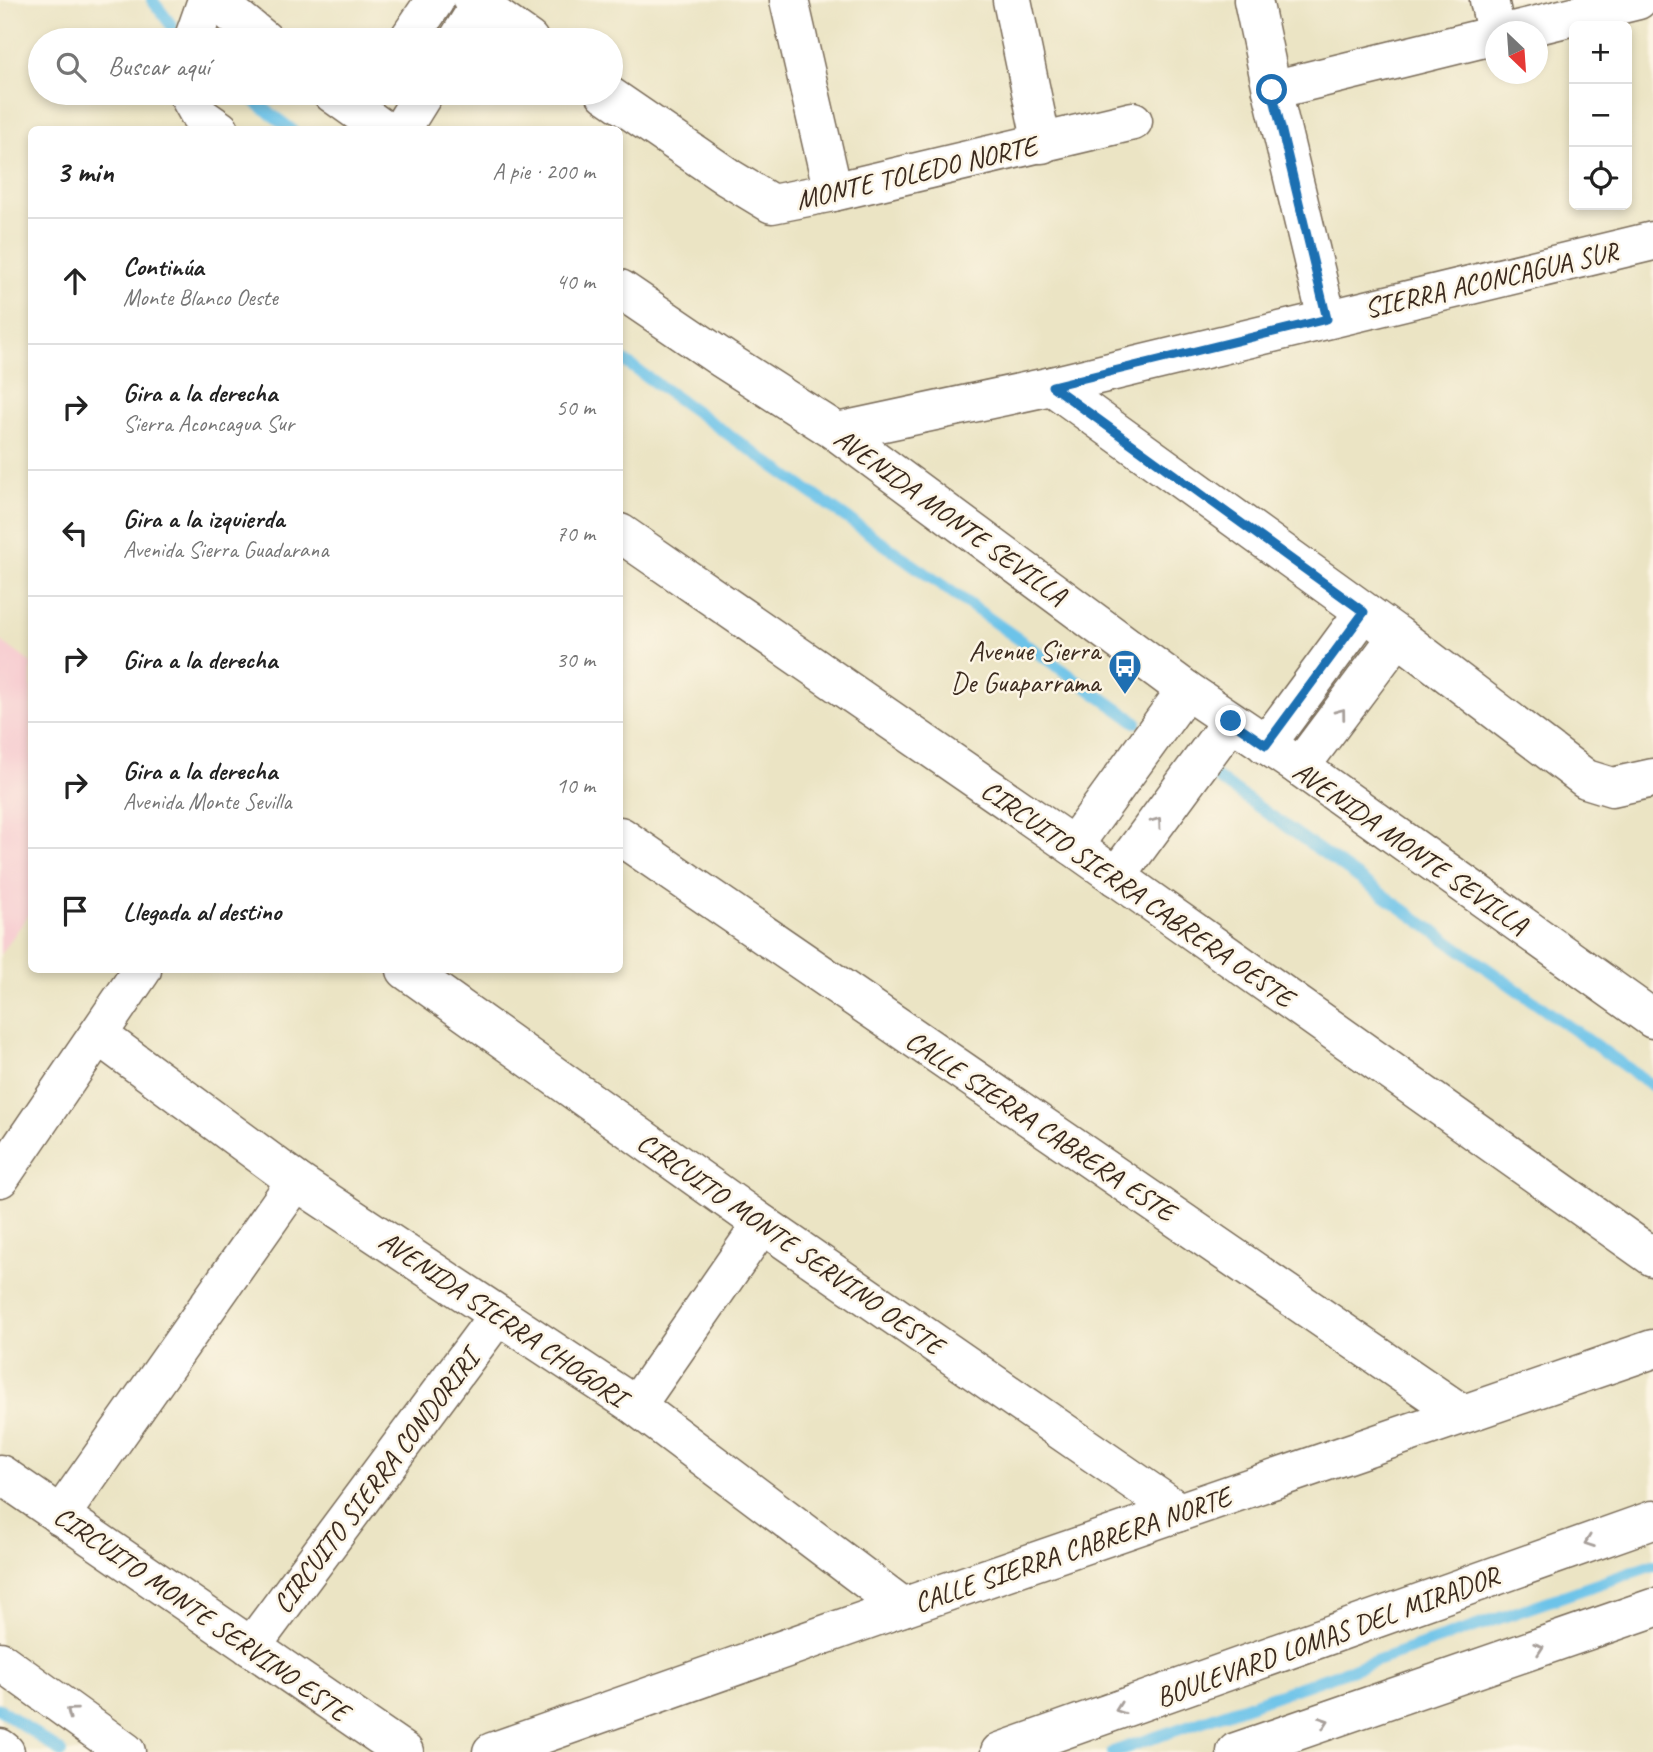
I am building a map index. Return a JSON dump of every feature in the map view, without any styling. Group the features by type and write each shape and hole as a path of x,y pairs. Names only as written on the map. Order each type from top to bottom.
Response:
{"street":[{"path":"197,28 207,0"},
{"path":"215,0 249,28"},
{"path":"416,28 435,0"},
{"path":"789,0 833,192"},
{"path":"1012,0 1042,144"},
{"path":"1253,0 1327,319"},
{"path":"1489,0 1493,21"},
{"path":"1548,22 1638,0"},
{"path":"464,28 475,3 511,28"},
{"path":"1272,90 1485,36"},
{"path":"194,105 200,116 214,126"},
{"path":"403,126 417,105"},
{"name":"MONTE TOLEDO NORTE","path":"623,105 772,204 1133,121"},
{"name":"SIERRA ACONCAGUA SUR","path":"837,432 1052,386 1653,241"},
{"name":"AVENIDA MONTE SEVILLA","path":"623,291 837,432 1186,690 1300,767 1653,1019"},
{"path":"1052,386 1398,636 1586,779 1612,787 1653,778"},
{"name":"CIRCUITO SIERRA CABRERA OESTE","path":"623,535 1073,846 1653,1257"},
{"path":"1266,745 1364,612"},
{"path":"1300,767 1398,636"},
{"path":"1073,846 1186,690"},
{"path":"1116,877 1231,721"},
{"name":"CALLE SIERRA CABRERA ESTE","path":"623,838 1462,1414"},
{"path":"0,1178 140,973"},
{"name":"CIRCUITO MONTE SERVINO OESTE","path":"410,973 762,1224 1179,1512"},
{"name":"AVENIDA SIERRA CHOGORI","path":"98,1035 296,1181 636,1406 903,1607"},
{"path":"60,1516 296,1181"},
{"path":"636,1406 762,1224"},
{"name":"CIRCUITO SIERRA CONDORIRI","path":"251,1647 498,1315"},
{"name":"CALLE SIERRA CABRERA NORTE","path":"492,1752 903,1607 1653,1349"},
{"name":"CIRCUITO MONTE SERVINO ESTE","path":"0,1474 404,1752"},
{"name":"BOULEVARD LOMAS DEL MIRADOR","path":"1000,1752 1653,1520"},
{"path":"1236,1752 1653,1608"},
{"path":"0,1661 126,1752"},
{"path":"0,1748 5,1752"}],"shaded area":[{"path":"0,640 28,661 28,916 0,955"}],"waterway":[{"path":"152,0 172,26"},
{"path":"260,105 287,126"},
{"path":"623,360 1136,722"},
{"path":"1209,772 1653,1086"},
{"path":"1113,1752 1653,1565"},
{"path":"0,1709 61,1752"}],"place":[{"name":"Avenue Sierra De Guaparrama","path":"1125,696"}],"route":[{"path":"1231,721 1266,745 1364,612 1052,386 1327,319 1272,90"}]}
